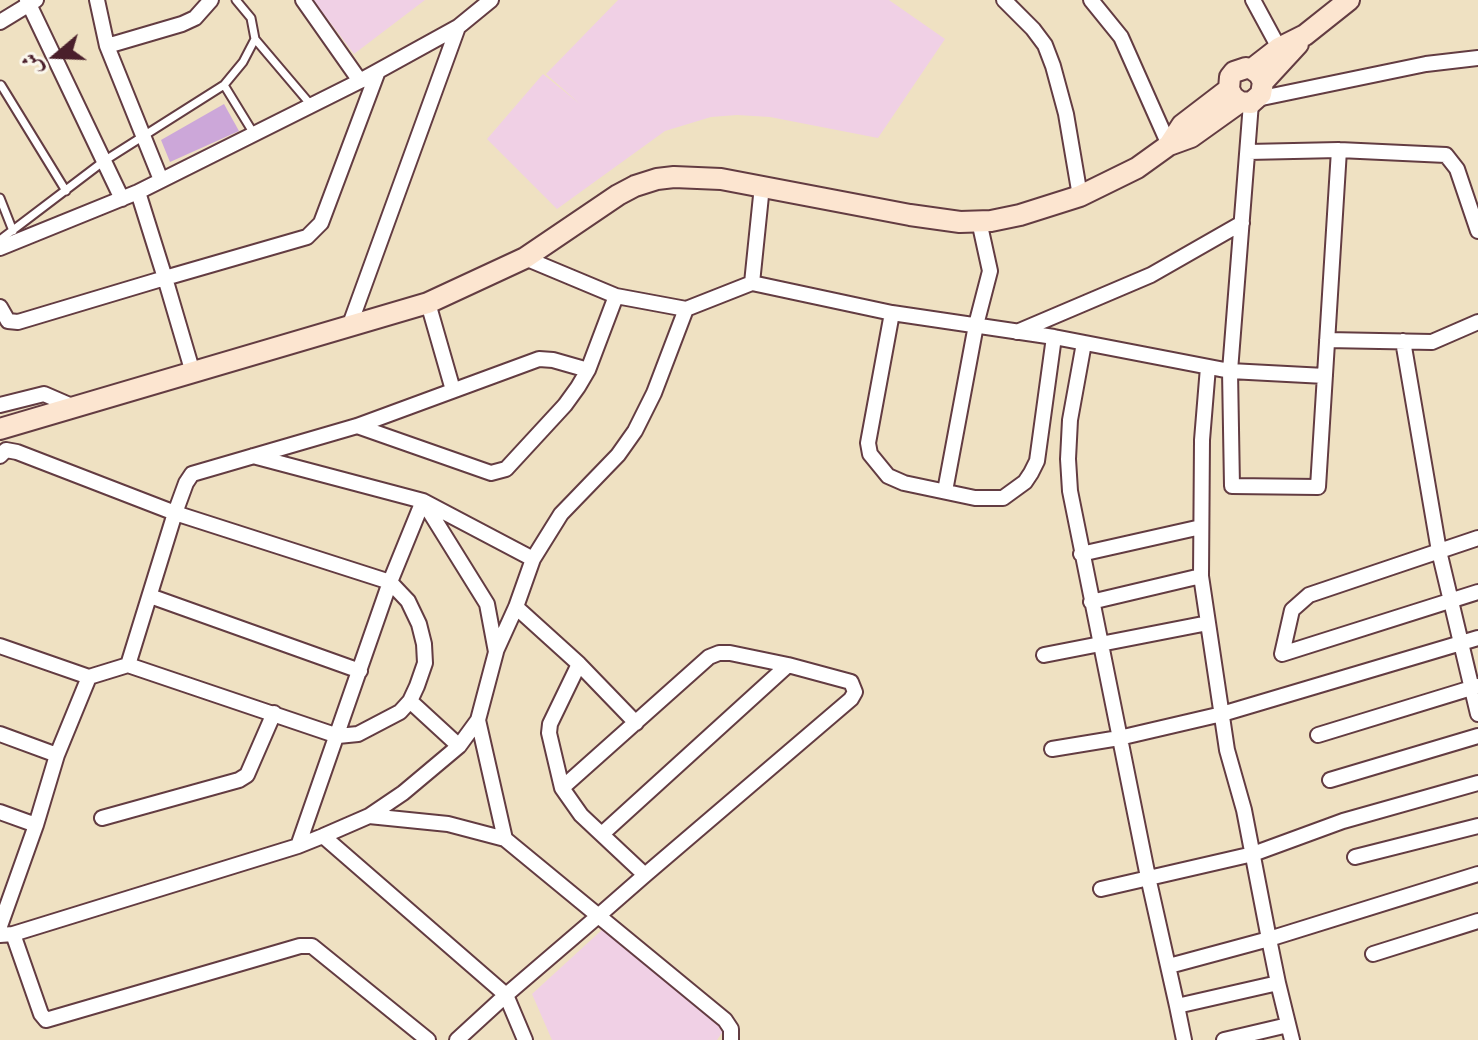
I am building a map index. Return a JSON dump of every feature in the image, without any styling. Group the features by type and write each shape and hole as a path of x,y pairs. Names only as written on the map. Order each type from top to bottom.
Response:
{"main road":[{"path":"1249,91 1279,48 1305,35 1349,0"},
{"path":"0,429 428,303 525,258 635,186 674,177 721,179 960,222 1020,215 1080,196 1137,168 1169,145 1182,125 1249,91 1288,58 1305,35"}],"street":[{"path":"97,0 107,46 161,180"},
{"path":"107,46 182,24 195,18 211,0"},
{"path":"303,0 360,81"},
{"path":"0,248 138,192 360,81 458,27 491,0"},
{"path":"1004,0 1045,45 1066,114 1080,196"},
{"path":"1091,0 1121,37 1169,145"},
{"path":"1253,0 1279,48"},
{"path":"0,22 31,1 122,199"},
{"path":"349,327 458,27"},
{"path":"1339,150 1318,487 1232,486 1230,371 1248,152 1249,91 1478,58"},
{"path":"0,307 8,321 18,322 307,237 321,223 378,71"},
{"path":"1248,152 1339,150 1446,155 1457,169 1478,231"},
{"path":"752,283 762,186"},
{"path":"138,192 193,373"},
{"path":"945,491 976,325 990,271 979,221"},
{"path":"1016,332 1151,275 1242,223"},
{"path":"525,258 616,296 686,309 752,283 892,313 1054,337 1230,371 1325,376"},
{"path":"357,426 491,473 506,469 565,405 588,370 616,296"},
{"path":"428,303 453,390"},
{"path":"4,932 323,836 369,816 403,793 459,746 478,720 496,652 533,559 561,514 618,455 635,431 654,393 686,309"},
{"path":"892,313 868,443 870,454 877,465 896,480 975,498 1003,498 1025,482 1037,461 1054,337"},
{"path":"1327,340 1432,342 1478,322"},
{"path":"1403,341 1439,551 1461,644 1475,687 1478,714"},
{"path":"1084,343 1070,420 1070,491 1184,1040"},
{"path":"128,665 175,513 192,474 357,426 539,359 588,370"},
{"path":"1208,367 1202,440 1201,576 1227,750 1253,854 1292,1040"},
{"path":"0,405 44,394 74,407"},
{"path":"0,456 6,450 17,452 175,513 390,582 408,601 419,624 425,663 410,701 400,712 358,734 338,736 128,665 89,677 0,646"},
{"path":"250,455 423,501 533,559"},
{"path":"298,846 390,582 423,501"},
{"path":"423,501 487,604 496,652"},
{"path":"1081,554 1201,527"},
{"path":"1478,538 1309,595 1292,610 1282,654 1478,592"},
{"path":"1091,602 1201,576"},
{"path":"150,596 360,671"},
{"path":"516,607 579,664 636,723"},
{"path":"1044,655 1208,623"},
{"path":"1052,749 1119,738 1222,714 1478,638"},
{"path":"457,1040 855,692 851,682 788,665 719,653 709,657 562,788"},
{"path":"579,664 550,724 549,733 562,788 581,815 645,875"},
{"path":"602,834 788,665"},
{"path":"89,677 57,755 4,932 46,1020 300,946 312,946 428,1040"},
{"path":"1318,735 1475,687"},
{"path":"410,701 459,746"},
{"path":"102,818 239,780 247,775 274,713"},
{"path":"478,720 505,839"},
{"path":"0,734 57,755"},
{"path":"1330,780 1478,736"},
{"path":"1101,889 1253,854 1343,821 1478,783"},
{"path":"0,812 36,825"},
{"path":"369,816 448,824 505,839 725,1020 731,1029 731,1040"},
{"path":"1355,857 1478,826"},
{"path":"323,836 506,995 525,1040"},
{"path":"1169,966 1269,939 1478,874"},
{"path":"1373,954 1478,921"},
{"path":"1177,1006 1278,983"},
{"path":"1224,1040 1288,1025"}],"lane":[{"path":"236,0 251,18 255,39 311,105"},
{"path":"0,240 104,161 224,85 243,62 255,39"},
{"path":"0,85 66,191"},
{"path":"224,85 254,134"},
{"path":"0,198 13,231"}],"shaded area":[{"path":"313,0 425,0 354,54"},
{"path":"618,0 889,0 945,39 878,138 770,117 711,117 665,131 557,209 487,139 543,74 580,104 546,74"},
{"path":"604,928 726,1027 717,1040 552,1040 532,994"}],"building":[{"path":"224,104 239,131 170,162 161,140"}]}
